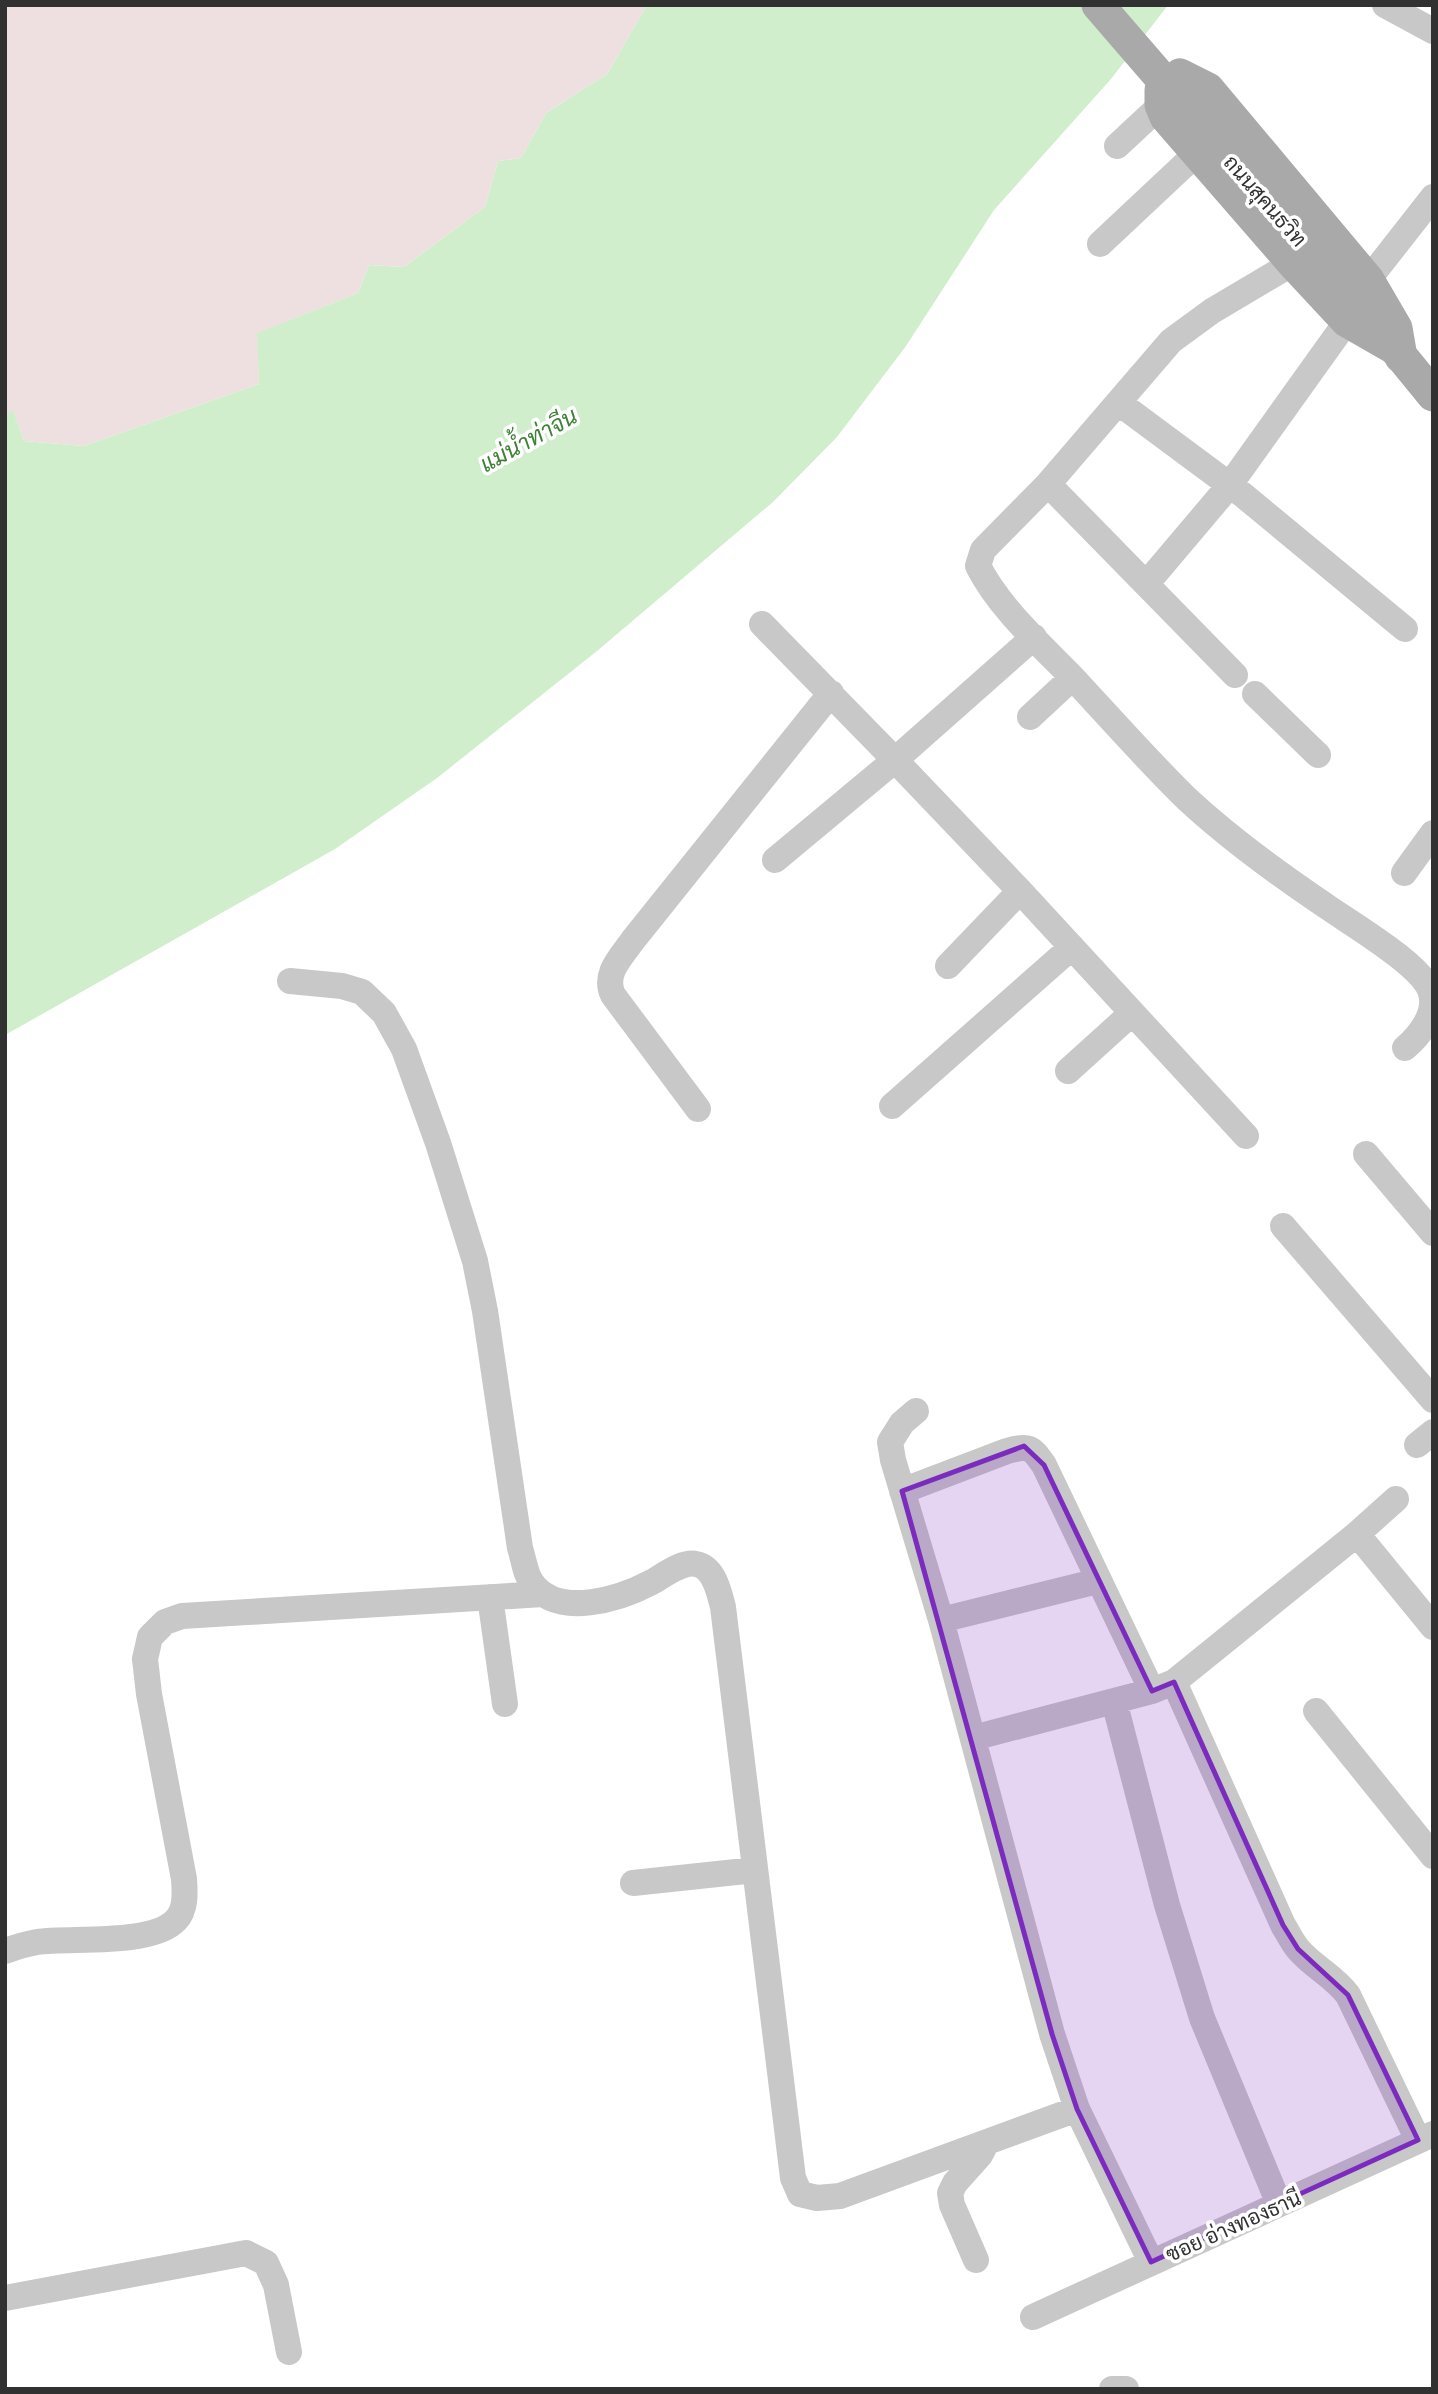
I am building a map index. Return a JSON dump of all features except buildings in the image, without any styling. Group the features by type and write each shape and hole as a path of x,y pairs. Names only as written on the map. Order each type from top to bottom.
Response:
{"main road":[{"name":"ถนนสุคนธวิท","path":"1098,5 1380,338 1433,395"},
{"path":"1180,75 1208,89 1368,280 1396,328 1380,338 1293,263 1166,117 1161,105 1161,90 1180,75"}],"street":[{"path":"1385,5 1433,31"},
{"path":"1117,146 1161,105"},
{"path":"1100,244 1197,153"},
{"path":"1368,280 1433,197"},
{"path":"1293,263 1212,311 1171,341 1048,484 983,550 978,566 986,582 1034,638 1188,799 1264,864 1397,954 1425,982 1432,993 1431,1015 1418,1037 1405,1048"},
{"path":"1147,583 1229,486 1380,338"},
{"path":"1119,404 1229,486 1405,629"},
{"path":"1048,484 1235,675"},
{"path":"762,624 1020,891 1246,1136"},
{"path":"775,860 895,760 1034,638"},
{"path":"1030,718 1072,678"},
{"path":"698,1110 613,995 608,985 611,972 633,940 831,693"},
{"path":"1255,694 1318,755"},
{"path":"1404,873 1433,833"},
{"path":"948,966 1020,891"},
{"path":"891,1106 1072,947"},
{"path":"290,981 342,986 362,992 384,1013 404,1049 438,1143 475,1261 485,1311 520,1548 528,1577 534,1586 543,1594 559,1600 584,1603 604,1601 628,1594 682,1566 695,1564 705,1569 717,1584 723,1607 793,2178 800,2194 817,2198 840,2196 1077,2109"},
{"path":"1068,1071 1132,1013"},
{"path":"1366,1154 1433,1233"},
{"path":"1283,1226 1433,1400"},
{"path":"916,1410 902,1423 890,1442 941,1620 1033,1969 1077,2109 1151,2262"},
{"path":"902,1491 1007,1451 1024,1446 1033,1450 1044,1465 1098,1581 1163,1686 1283,1925 1298,1949 1336,1980 1348,1995 1426,2137"},
{"path":"973,1738 1163,1686 1357,1534 1396,1499"},
{"path":"1357,1534 1433,1627"},
{"path":"941,1620 1098,1581"},
{"path":"5,1951 38,1942 128,1937 150,1933 167,1927 178,1919 185,1900 184,1879 149,1694 145,1659 150,1637 165,1622 181,1616 543,1594"},
{"path":"490,1597 505,1704"},
{"path":"1114,1701 1160,1880 1202,2018 1279,2204"},
{"path":"1316,1711 1433,1856"},
{"path":"633,1883 755,1870"},
{"name":"ซอย อ่างทองธานี","path":"1033,2317 1426,2137"},
{"path":"976,2260 952,2205 950,2193 987,2143"},
{"path":"5,2298 246,2253 266,2263 276,2285 289,2352"},
{"path":"1112,2389 1126,2389"}],"highlighted area":[{"path":"1024,1446 1044,1465 1152,1691 1174,1682 1283,1925 1298,1949 1348,1995 1418,2140 1151,2262 1077,2109 1052,2034 902,1491"}],"shaded area":[{"path":"5,5 646,7 607,74 546,113 521,158 498,161 485,207 404,267 369,265 358,293 258,333 259,384 84,446 24,441 13,411 5,417"}],"water":[{"name":"แม่น้ำท่าจีน","path":"644,5 1168,5 1111,79 994,210 906,346 837,437 773,502 597,651 437,778 335,849 5,1035 5,417 13,410 24,441 84,446 259,384 257,333 358,293 369,265 404,267 485,207 498,161 521,158 546,113 607,74 646,7"}]}
